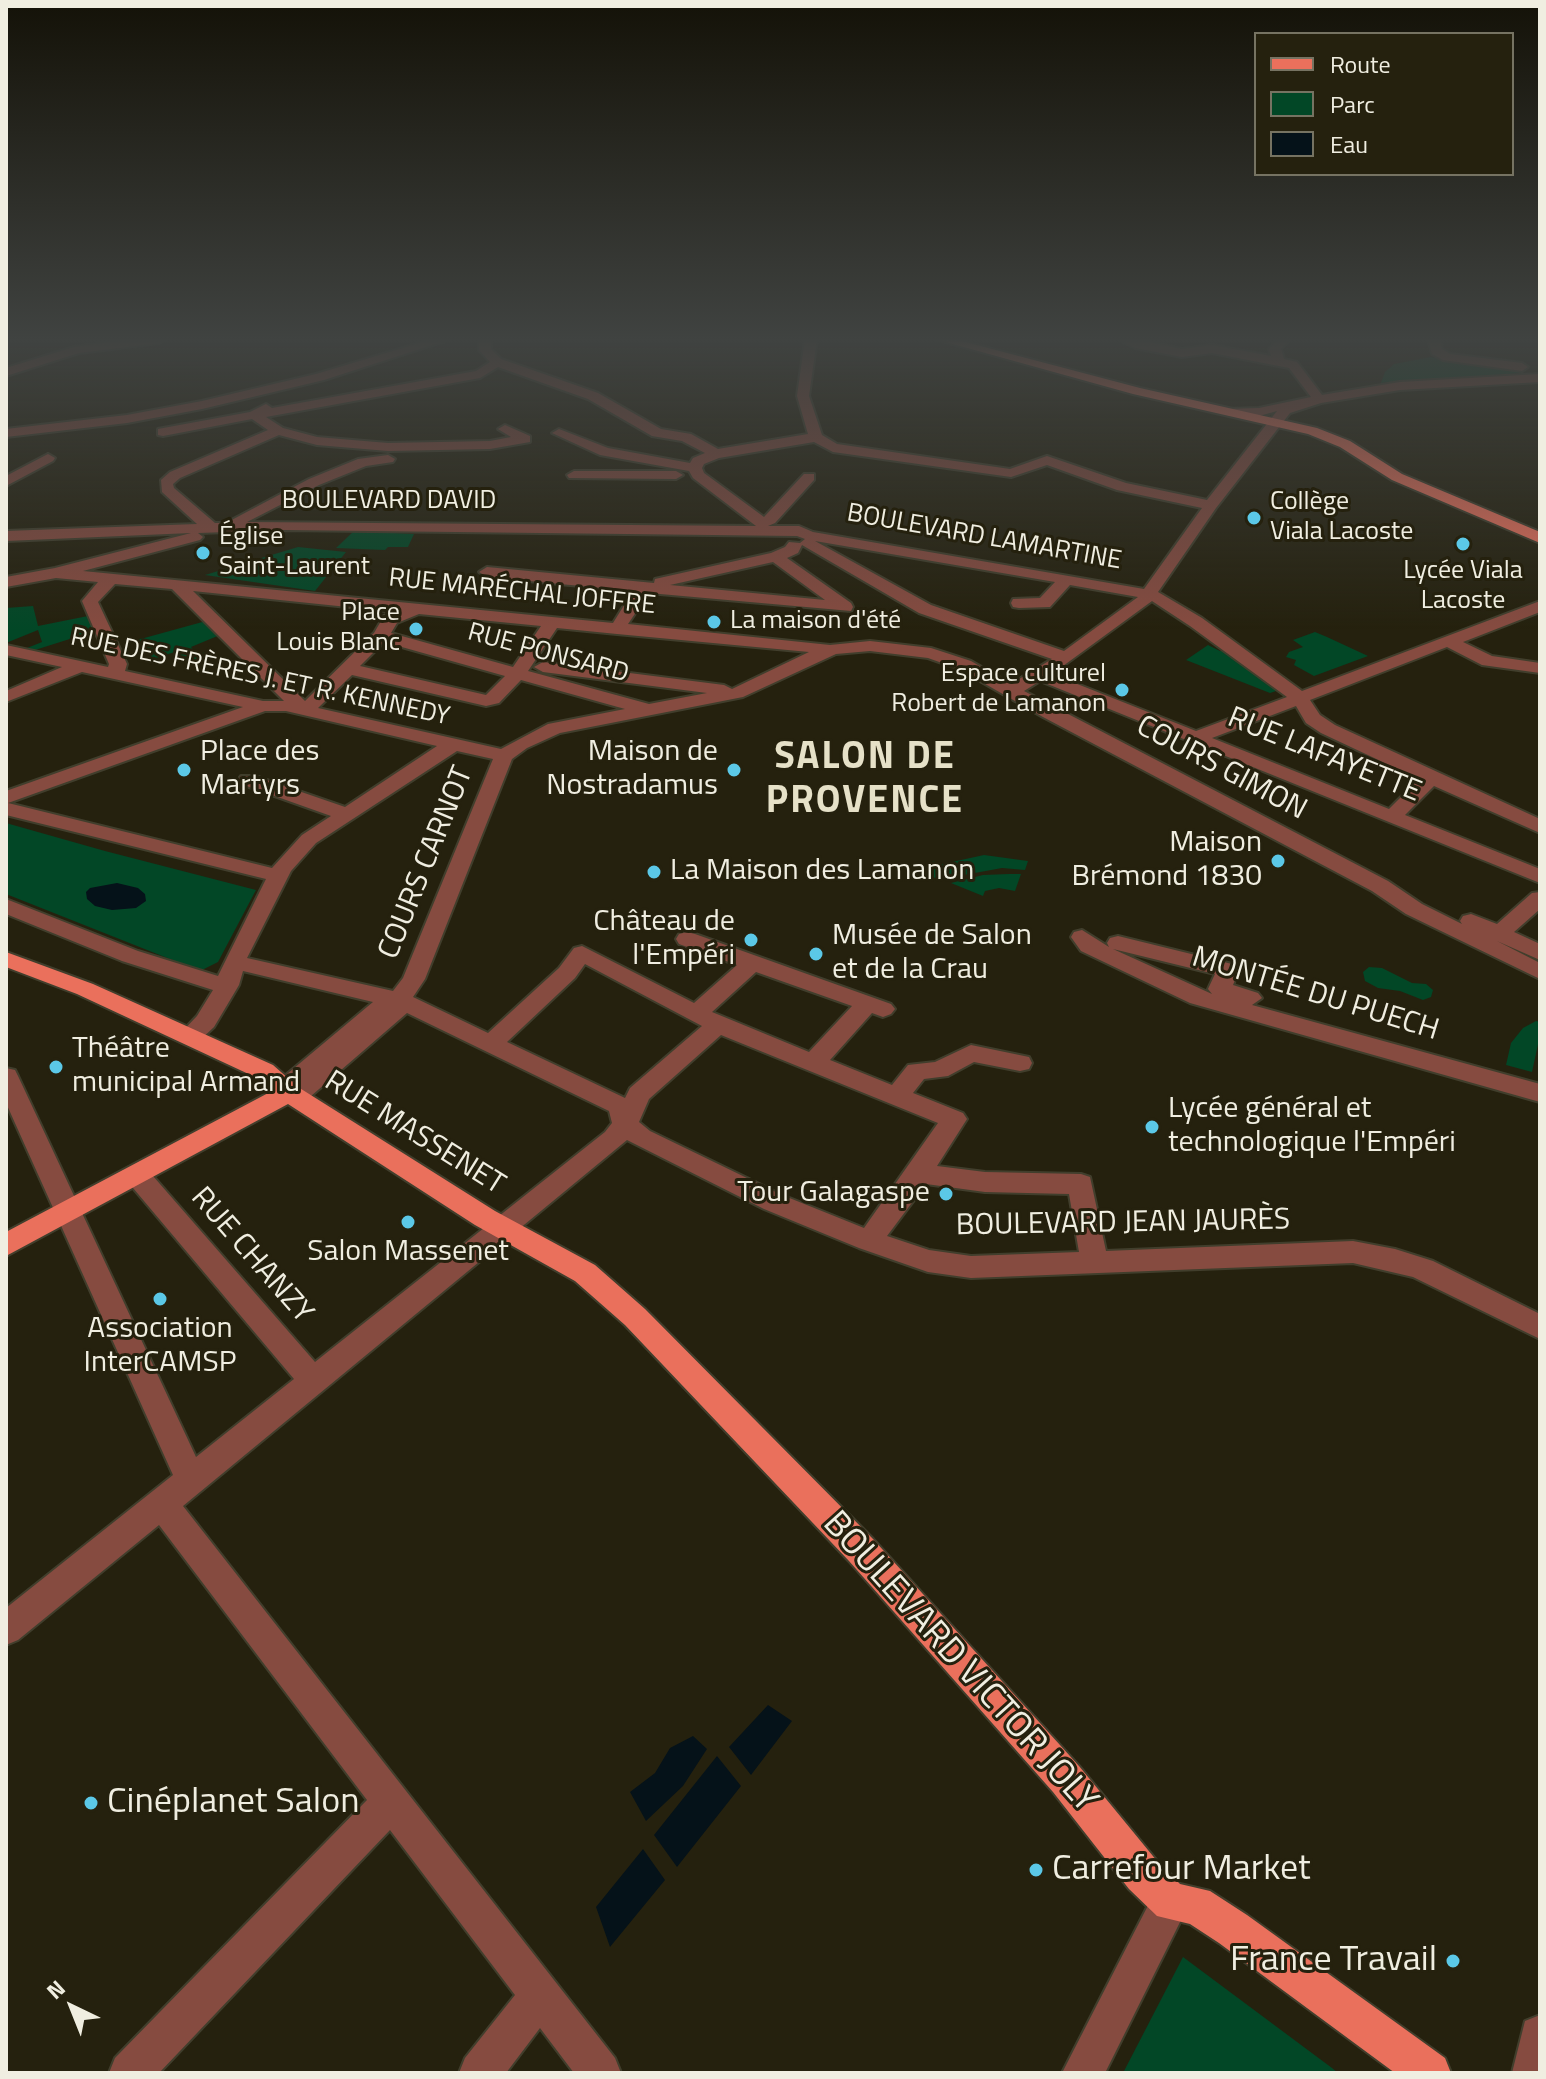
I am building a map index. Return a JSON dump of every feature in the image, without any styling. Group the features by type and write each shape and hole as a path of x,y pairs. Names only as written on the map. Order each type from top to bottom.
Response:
{"main road":[{"path":"1320,436 1345,444 1397,477 1540,538"},
{"name":"RUE MASSENET","path":"7,960 85,989 264,1071 289,1093 504,1228"},
{"path":"6,1245 289,1093"},
{"name":"BOULEVARD VICTOR JOLY","path":"504,1228 585,1273 656,1338 861,1550 1066,1779 1143,1875 1171,1902 1196,1905 1430,2073"}],"street":[{"path":"218,526 167,489 166,483 175,475 266,436"},
{"path":"298,436 317,441 388,447 490,445 525,439 519,436"},
{"path":"566,436 605,452 697,472 763,526 809,477"},
{"path":"679,436 716,454"},
{"path":"1013,690 1066,658 1144,601 1262,436"},
{"path":"697,472 698,461 716,454 816,437 833,448 1011,473 1047,460 1122,487 1211,505"},
{"path":"6,482 48,458"},
{"path":"6,536 218,526 363,462 388,459"},
{"path":"574,475 697,472"},
{"name":"BOULEVARD DAVID","path":"6,582 56,573 196,537 218,526 763,526 799,539"},
{"path":"617,629 644,587 776,557 792,550 799,539 925,609 1066,658"},
{"name":"BOULEVARD LAMARTINE","path":"799,539 881,546 1147,594"},
{"path":"776,557 839,628"},
{"path":"487,572 644,587 839,628"},
{"name":"RUE MARÉCHAL JOFFRE","path":"56,573 617,629 839,628"},
{"path":"109,580 90,601 118,664 115,673"},
{"path":"1019,603 1044,603 1065,581"},
{"path":"176,584 305,711 381,636 390,620 419,608"},
{"path":"1147,594 1160,598 1299,697 1313,719 1328,729 1540,827"},
{"path":"1198,737 1540,606"},
{"path":"349,669 486,701 493,699 522,669 553,621"},
{"name":"COURS GIMON","path":"839,628 870,646 931,653 965,665 1540,972"},
{"name":"COURS CARNOT","path":"289,1093 302,1090 398,1009 399,1000 414,979 504,756 520,744 555,728 737,693 839,628"},
{"name":"RUE PONSARD","path":"381,636 522,669 647,710"},
{"path":"1446,640 1488,661 1540,668"},
{"name":"RUE DES FRÈRES J. ET R. KENNEDY","path":"6,650 263,706 286,706 504,756"},
{"path":"6,697 81,666"},
{"path":"522,669 706,686 737,693"},
{"name":"RUE LAFAYETTE","path":"1040,675 1540,877"},
{"path":"6,798 263,706"},
{"path":"190,1036 206,1021 227,985 234,962 279,876 309,839 451,746"},
{"path":"1393,816 1432,777"},
{"path":"248,780 346,814"},
{"path":"6,809 279,876"},
{"path":"1499,934 1540,898"},
{"name":"COURS GIMON","path":"1402,900 1425,899 1540,953"},
{"path":"6,906 130,956 197,979 227,985"},
{"name":"MONTÉE DU PUECH","path":"1082,937 1089,946 1198,998 1513,1088 1540,1093"},
{"path":"687,939 876,1006 813,1063"},
{"path":"1118,943 1228,970 1220,989 1499,1071 1513,1088"},
{"path":"492,1043 567,973 582,953 707,1020 954,1119 869,1241"},
{"name":"BOULEVARD JEAN JAURÈS","path":"234,962 399,1000 618,1105 624,1114 625,1125 641,1138 704,1170 869,1241 928,1261 971,1267 1353,1252 1423,1269 1540,1327"},
{"path":"6,1629 614,1139 625,1125 639,1094 707,1020 752,963"},
{"path":"897,1095 917,1071 939,1070 971,1053 1020,1063"},
{"path":"6,1076 191,1480"},
{"path":"919,1173 985,1182 1081,1184 1094,1261"},
{"name":"RUE CHANZY","path":"137,1175 314,1382"},
{"path":"162,1504 600,2073"},
{"path":"130,2073 391,1802"},
{"path":"1083,2073 1171,1902"},
{"path":"480,2073 539,1996"},
{"path":"1533,2073 1540,2036"}],"green space":[{"path":"355,530 395,530 395,533 414,534 408,547 388,547 385,550 336,548"},
{"path":"298,547 346,552 315,591 205,575"},
{"path":"33,606 38,626 88,616 95,631 35,650 27,648 42,642 38,630 6,643 6,608"},
{"path":"206,621 220,635 191,647 197,654 207,652 212,657 189,664 176,654 184,649 153,659 149,653 143,654 137,640"},
{"path":"1315,632 1368,656 1314,676 1294,665 1296,660 1286,657 1289,652 1303,647 1293,640"},
{"path":"1208,645 1220,651 1227,649 1282,689 1270,693 1186,660"},
{"path":"6,823 256,890 218,962 200,971 6,894"},
{"path":"984,855 1028,861 1025,870 1002,868 953,877 936,878 912,872 934,861 938,865"},
{"path":"1021,874 1015,891 999,888 985,891 983,896 951,883 983,875"},
{"path":"1369,967 1382,968 1412,983 1426,984 1433,990 1431,997 1423,1000 1400,991 1378,988 1365,981 1363,972"},
{"path":"1540,1022 1540,1035 1532,1072 1506,1065 1511,1043 1523,1028"},
{"path":"1183,1957 1332,2068 1338,2073 1123,2073"}],"water":[{"path":"117,883 138,888 145,894 146,901 136,908 112,910 95,906 87,899 86,892 90,888"},
{"path":"768,1705 792,1721 751,1775 729,1747"},
{"path":"693,1736 707,1749 683,1786 646,1821 630,1792 655,1773 670,1748"},
{"path":"717,1756 741,1786 677,1867 654,1835"},
{"path":"643,1849 665,1880 610,1947 596,1907"}],"place":[{"name":"Collège Viala Lacoste","path":"1254,518"},
{"name":"Lycée Viala Lacoste","path":"1463,544"},
{"name":"Église Saint-Laurent","path":"203,553"},
{"name":"La maison d'été","path":"714,622"},
{"name":"Place Louis Blanc","path":"416,629"},
{"name":"Espace culturel Robert de Lamanon","path":"1122,690"},
{"name":"Place des Martyrs","path":"184,770"},
{"name":"Maison de Nostradamus","path":"734,770"},
{"name":"Maison Brémond 1830","path":"1278,861"},
{"name":"La Maison des Lamanon","path":"654,872"},
{"name":"Château de l'Empéri","path":"751,940"},
{"name":"Musée de Salon et de la Crau","path":"816,954"},
{"name":"Théâtre municipal Armand","path":"56,1067"},
{"name":"Lycée général et technologique l'Empéri","path":"1152,1127"},
{"name":"Tour Galagaspe","path":"946,1194"},
{"name":"Salon Massenet","path":"408,1222"},
{"name":"Association InterCAMSP","path":"160,1299"},
{"name":"Cinéplanet Salon","path":"91,1803"},
{"name":"Carrefour Market","path":"1036,1870"},
{"name":"France Travail","path":"1453,1961"}],"district":[{"name":"SALON DE PROVENCE","path":"865,781"}]}
